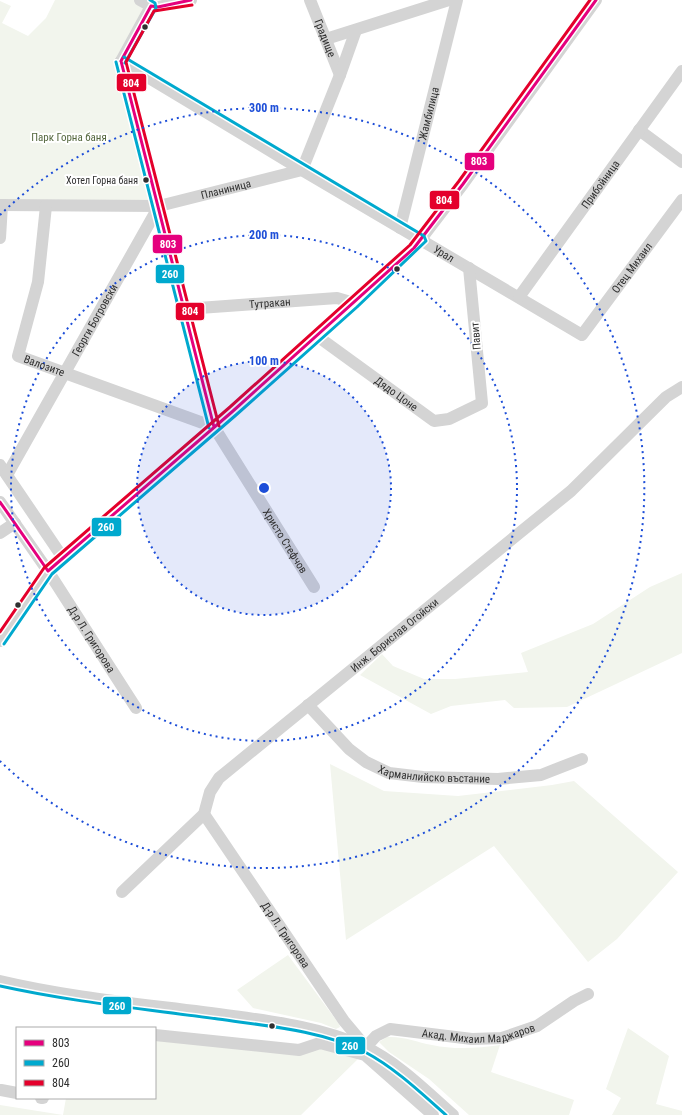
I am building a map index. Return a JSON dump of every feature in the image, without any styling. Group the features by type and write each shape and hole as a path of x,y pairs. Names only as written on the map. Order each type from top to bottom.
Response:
{"street":[{"path":"140,0 151,6 158,7 191,0"},
{"name":"Градище","path":"310,0 340,75"},
{"path":"326,39 448,0"},
{"name":"Жамбилица","path":"400,228 457,0"},
{"path":"0,640 48,571 214,428 354,303 421,240 596,0"},
{"path":"121,62 151,6"},
{"path":"302,170 340,75 356,30"},
{"name":"Урал","path":"121,62 582,335"},
{"name":"Христо Стефчов","path":"121,62 159,206 214,428 314,587"},
{"name":"Прибойница","path":"519,297 682,71"},
{"path":"639,130 682,162"},
{"name":"Планиница","path":"1,205 159,206 302,170"},
{"name":"Отец Михаил","path":"582,335 682,200"},
{"path":"0,238 1,205"},
{"name":"Валозите","path":"46,206 38,282 18,356 214,428"},
{"name":"Георги Богровски","path":"3,470 63,372 159,206"},
{"name":"Павит","path":"469,268 482,403"},
{"name":"Тутракан","path":"185,309 337,298 354,303"},
{"name":"Дядо Цоне","path":"317,336 434,421 449,419 482,403"},
{"name":"Инж. Борислав Огойски","path":"204,814 210,792 219,778 571,491 666,397 682,387"},
{"path":"3,470 63,558"},
{"name":"Д-р Л. Григорова","path":"0,502 48,571 136,708"},
{"path":"0,533 15,523"},
{"name":"Харманлийско въстание","path":"308,705 350,749 366,762 389,773 423,777 498,779 541,774 582,759"},
{"path":"122,892 204,814"},
{"name":"Д-р Л. Григорова","path":"204,814 344,1021 366,1051"},
{"path":"0,981 27,987 275,1022 321,1032 366,1051 400,1069 453,1115"},
{"name":"Акад. Михаил Маджаров","path":"366,1051 376,1036 390,1029 472,1040 502,1038 537,1026 574,1001 588,994"},
{"path":"156,1035 299,1050 320,1043 366,1051 433,1115"},
{"path":"1,1090 16,1093"}],"green space":[{"name":"Парк Горна баня","path":"55,0 140,0 151,6 121,62 159,206 0,205 0,1 11,6 2,23 28,36 46,18"},
{"path":"682,573 682,653 567,707 514,708 505,700 451,706 431,714 360,675 382,654 393,666 424,679 455,679 528,672 521,653 593,624 650,587"},
{"path":"330,764 384,791 458,796 574,781 678,872 617,939 588,962 494,846 346,940"},
{"path":"288,955 340,1027 336,1029 321,1023 253,1008 237,990"},
{"path":"628,1028 669,1056 656,1104 682,1111 682,1115 612,1115 621,1098 606,1089"},
{"path":"387,1037 404,1038 449,1048 475,1048 500,1045 491,1072 574,1100 569,1115 469,1115 429,1079 389,1052 379,1042"},
{"path":"156,1039 323,1047 360,1057 301,1115 63,1115 66,1099 156,1099"},
{"path":"0,1105 63,1115 0,1115"}],"transit line":[{"name":"260","path":"125,63 156,8 155,3 150,0"},
{"name":"803","path":"151,6 158,7 191,0"},
{"name":"804","path":"0,632 44,568 230,407 410,245 459,181 590,0"},
{"name":"803","path":"48,571 233,411 414,248 463,184 596,0"},
{"name":"804","path":"192,5 154,11 126,62 219,426"},
{"name":"803","path":"121,61 151,6"},
{"name":"260","path":"4,644 52,574 236,415 357,307 426,241 424,236 124,57"},
{"name":"803","path":"121,61 214,427"},
{"name":"260","path":"116,62 209,428"},
{"name":"803","path":"0,502 48,571"},
{"name":"260","path":"0,986 81,1001 293,1030 330,1039 365,1052 387,1065 446,1115"}],"place":[{"name":"Хотел Горна баня","path":"146,180"}]}
